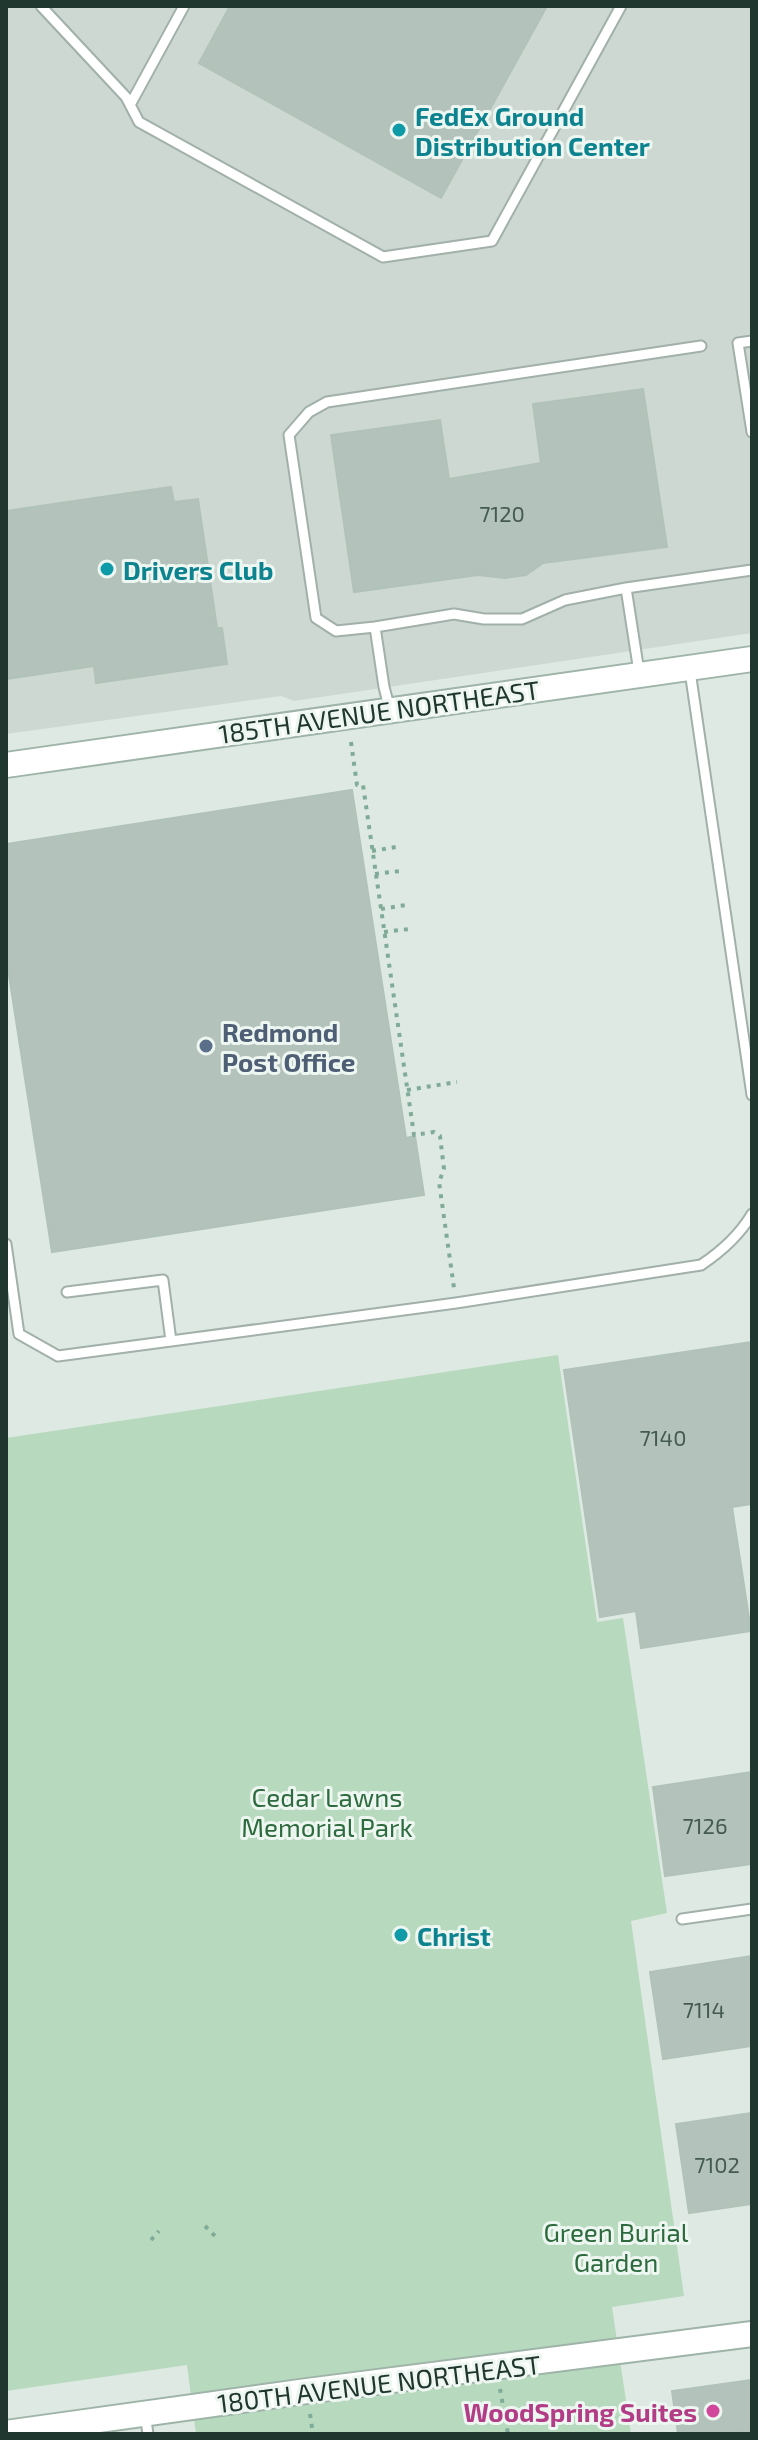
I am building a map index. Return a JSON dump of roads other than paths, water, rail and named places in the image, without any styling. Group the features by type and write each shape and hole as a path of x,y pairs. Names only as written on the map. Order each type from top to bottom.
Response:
{"street":[{"name":"185TH AVENUE NORTHEAST","path":"6,765 752,659"},
{"name":"180TH AVENUE NORTHEAST","path":"6,2433 147,2424 497,2368 752,2334"}],"lane":[{"path":"41,6 130,105 139,122 383,257 492,241 621,6"},
{"path":"130,105 184,6"},
{"path":"752,341 738,343 752,432"},
{"path":"701,346 327,402 309,412 289,435 316,618 336,631 454,614 484,619 522,619 565,600 752,570"},
{"path":"626,588 640,674"},
{"path":"375,627 390,710"},
{"path":"690,667 752,1095"},
{"path":"6,1244 19,1334 58,1356 456,1303 701,1265 722,1251 743,1230 752,1214"},
{"path":"67,1292 163,1280 171,1341"},
{"path":"682,1919 752,1909"}],"place":[{"name":"FedEx Ground Distribution Center","path":"399,130"},
{"name":"Drivers Club","path":"107,569"},
{"name":"Redmond Post Office","path":"206,1046"},
{"name":"Christ","path":"401,1935"},
{"name":"WoodSpring Suites","path":"713,2411"}],"park label":[{"name":"Cedar Lawns Memorial Park","path":"327,1811"},
{"name":"Green Burial Garden","path":"616,2246"}]}
